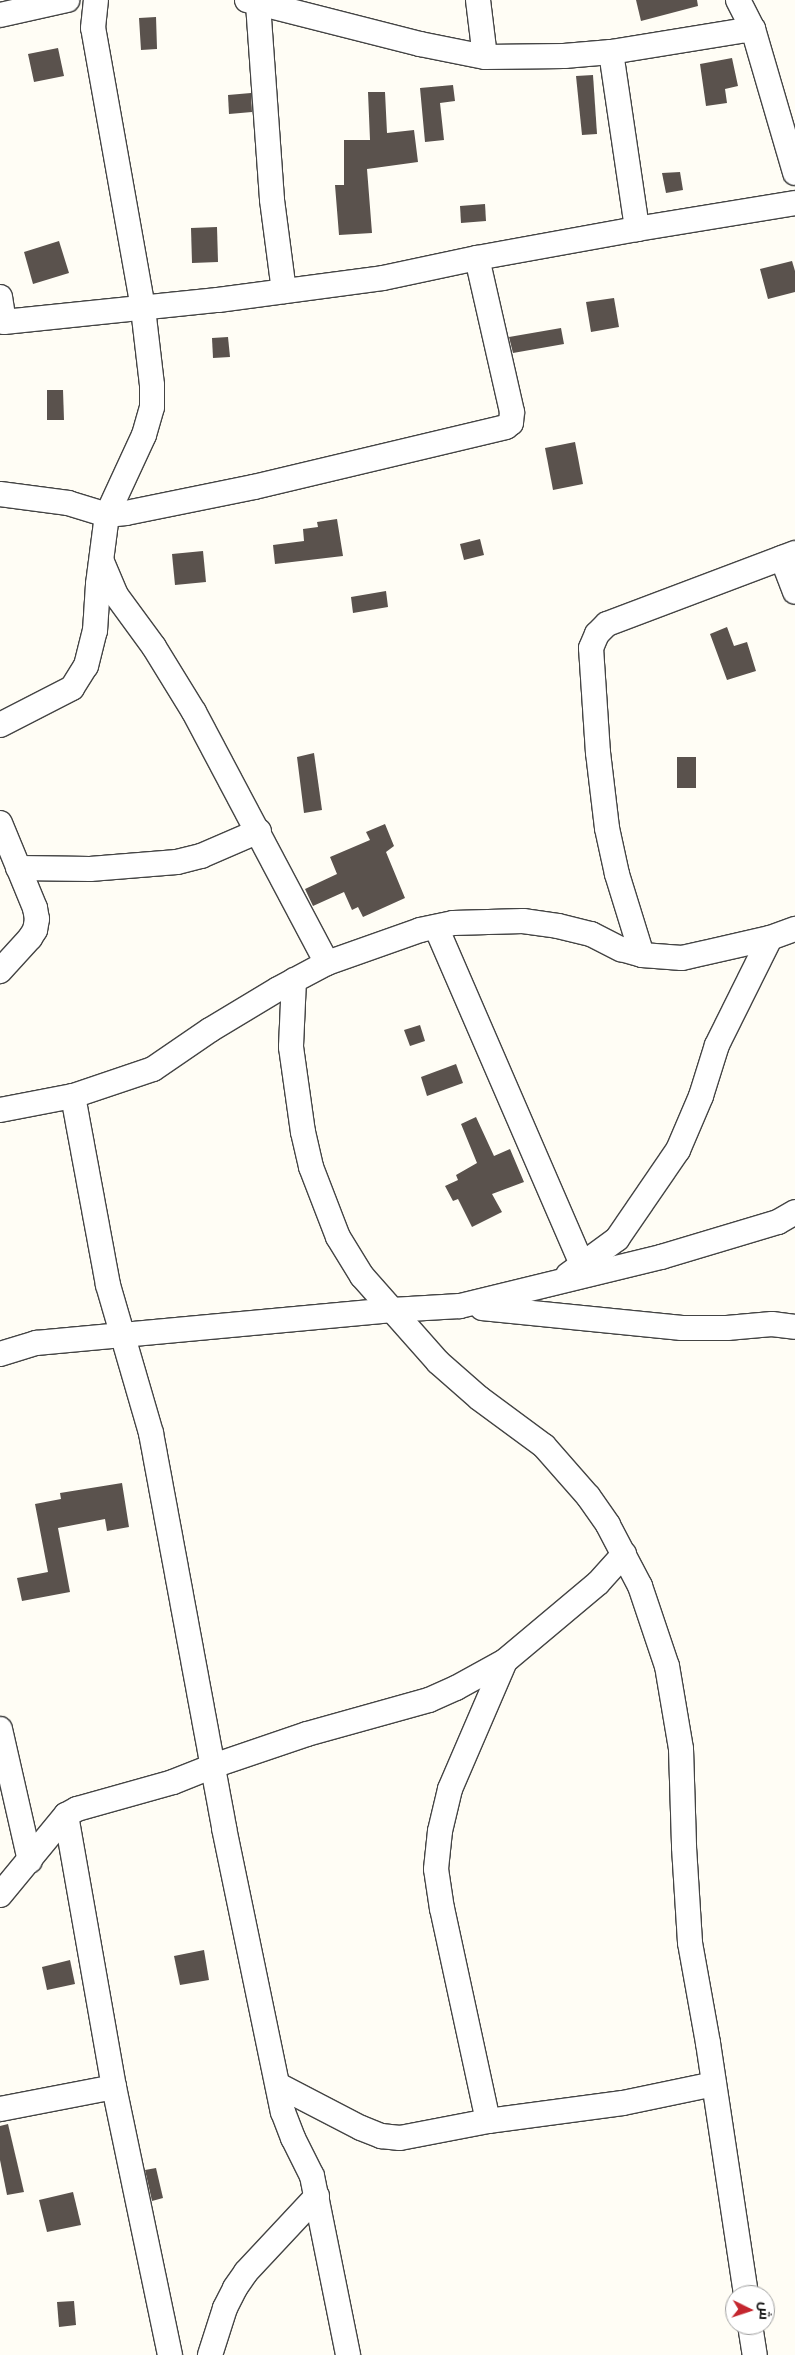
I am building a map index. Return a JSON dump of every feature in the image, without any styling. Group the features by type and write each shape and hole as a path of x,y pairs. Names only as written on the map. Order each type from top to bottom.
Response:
{"street":[{"path":"0,15 67,0"},
{"path":"0,725 72,688 80,677 92,648 96,631 101,558 107,515 150,422 152,385 143,308 93,28 96,0"},
{"path":"478,0 485,57"},
{"path":"738,0 753,29 795,173"},
{"path":"284,291 272,200 253,2 420,44 485,57 564,56 611,52 753,29"},
{"path":"611,52 637,229"},
{"path":"0,297 2,321 143,308 383,278 476,258 795,203"},
{"path":"0,494 68,503 107,515 254,487 509,426 512,412 476,258"},
{"path":"642,955 617,874 607,828 598,753 591,648 597,634 607,624 788,556 795,592"},
{"path":"101,558 116,595 154,647 194,712 259,831 327,963"},
{"path":"0,823 35,908 36,924 30,938 0,971"},
{"path":"18,868 90,869 177,862 201,856 259,831"},
{"path":"0,1110 73,1096 153,1069 210,1030 294,980 327,963 436,926 453,923 532,922 591,934 621,949 642,955 682,958 770,938 795,929"},
{"path":"436,926 582,1265"},
{"path":"559,1282 617,1239 678,1150 701,1096 717,1045 770,938"},
{"path":"294,980 291,1047 303,1132 311,1167 323,1203 338,1237 362,1276 438,1362 479,1398 544,1446 588,1496 608,1525 640,1586 667,1666 681,1748 684,1847 690,1943 714,2084 744,2285"},
{"path":"73,1096 108,1285 151,1433 213,1766 278,2085 287,2125 307,2163 317,2196 348,2355"},
{"path":"460,1306 661,1257 778,1222 795,1212"},
{"path":"0,1354 36,1343 392,1310 460,1306 682,1328 727,1328 772,1324 795,1327"},
{"path":"0,1896 66,1815 77,1809 173,1782 213,1766 307,1734 429,1700 505,1660 598,1583 624,1554"},
{"path":"488,2121 442,1909 436,1862 440,1831 450,1789 505,1660"},
{"path":"0,1729 30,1861"},
{"path":"66,1815 114,2087 170,2355"},
{"path":"278,2085 381,2136 410,2136 488,2121 623,2103 714,2084"},
{"path":"0,2109 114,2087"},
{"path":"210,2355 225,2308 235,2288 246,2272 317,2196"},
{"path":"752,2335 755,2355"}],"building":[{"path":"636,0 697,0 698,6 641,21"},
{"path":"156,17 157,49 141,50 139,18"},
{"path":"58,48 64,76 34,82 28,54"},
{"path":"732,58 738,86 725,89 727,103 706,106 700,64"},
{"path":"593,75 597,134 582,135 576,76"},
{"path":"453,85 455,101 440,103 444,140 425,142 420,88"},
{"path":"368,92 385,92 387,133 414,130 418,162 367,169 372,233 339,235 335,185 344,185 344,140 370,140"},
{"path":"251,93 252,112 229,114 228,95"},
{"path":"680,172 683,190 666,193 662,173"},
{"path":"485,204 486,221 461,223 460,206"},
{"path":"217,227 218,262 192,263 191,228"},
{"path":"59,241 69,273 33,284 24,252"},
{"path":"792,261 795,271 795,292 768,299 760,269"},
{"path":"614,298 619,327 591,332 586,302"},
{"path":"561,328 564,344 513,353 509,337"},
{"path":"228,337 230,357 213,358 212,338"},
{"path":"47,390 63,390 64,420 47,420"},
{"path":"575,442 583,484 553,490 545,448"},
{"path":"337,519 343,556 275,564 273,545 304,541 303,529 318,527 317,522"},
{"path":"480,539 484,555 464,560 460,544"},
{"path":"203,551 206,582 175,585 172,554"},
{"path":"386,591 388,607 353,613 351,597"},
{"path":"727,627 734,646 747,642 756,671 727,680 710,634"},
{"path":"314,753 322,810 304,813 297,757"},
{"path":"677,757 696,757 696,788 677,788"},
{"path":"385,824 394,846 386,852 405,898 363,917 358,907 352,910 344,892 313,906 305,889 337,874 330,857 370,840 366,832"},
{"path":"420,1025 425,1041 410,1046 404,1030"},
{"path":"456,1064 463,1083 427,1096 421,1077"},
{"path":"476,1117 494,1156 510,1149 524,1182 492,1194 502,1212 472,1227 458,1199 453,1201 445,1186 458,1180 456,1175 477,1163 461,1124"},
{"path":"122,1483 129,1527 107,1531 105,1519 58,1528 70,1592 22,1601 17,1578 48,1572 35,1504 61,1499 60,1493"},
{"path":"204,1950 209,1980 180,1985 174,1956"},
{"path":"70,1960 75,1984 47,1990 42,1967"},
{"path":"8,2124 24,2192 7,2195 0,2160 0,2126"},
{"path":"156,2168 163,2198 152,2201 145,2170"},
{"path":"73,2192 81,2225 47,2232 39,2200"},
{"path":"74,2301 76,2325 59,2327 57,2302"}]}
